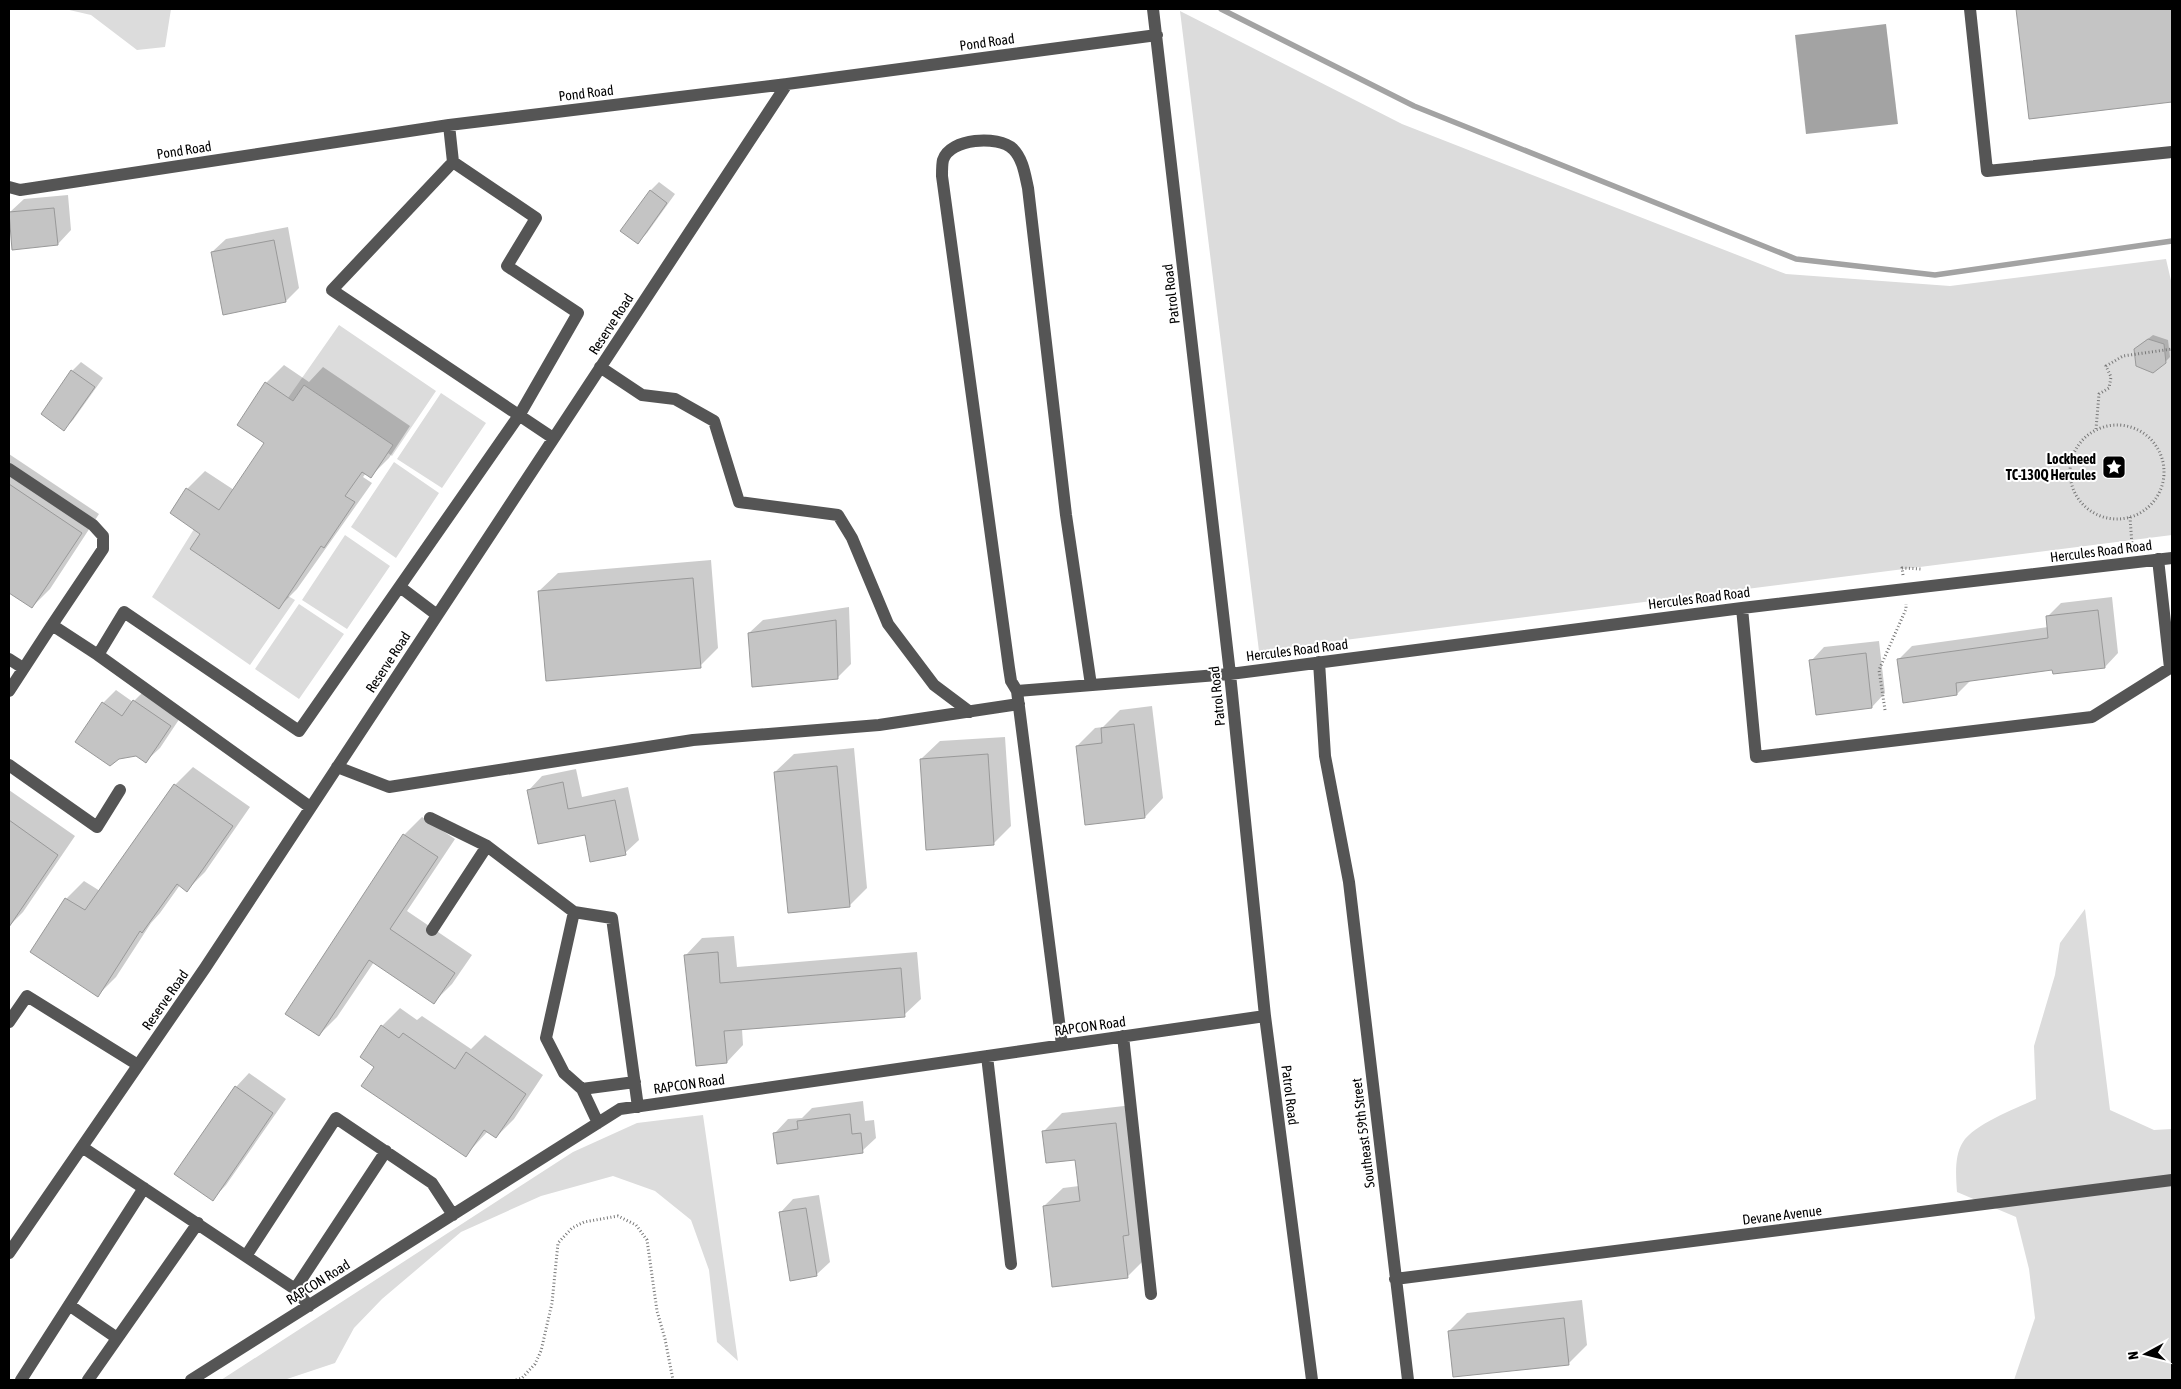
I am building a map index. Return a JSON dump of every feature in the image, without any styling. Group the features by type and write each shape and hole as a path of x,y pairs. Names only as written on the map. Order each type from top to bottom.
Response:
{"street":[{"name":"Patrol Road","path":"1153,9 1230,674 1265,1016 1312,1380"},
{"path":"1970,9 1987,171 2172,152"},
{"name":"Pond Road","path":"14,189 449,125 787,84 1156,35"},
{"name":"Reserve Road","path":"9,1253 210,960 787,84"},
{"path":"449,125 453,162 332,290 554,438"},
{"path":"1062,1045 1017,691 1011,681 1008,668 942,176 943,159 953,148 969,142 984,140 1008,145 1022,161 1028,188 1066,515 1091,685"},
{"path":"98,655 124,612 300,731 520,414 578,313 507,266 536,218 453,162"},
{"path":"600,368 642,395 675,399 714,421 739,502 838,515 852,538 888,624 934,685 970,712"},
{"path":"9,469 94,525 103,536 102,549 9,691"},
{"name":"Hercules Road Road","path":"1017,691 1230,674 1742,608 2172,558"},
{"path":"1742,608 1756,758 2092,717 2170,668 2158,559"},
{"path":"400,587 437,615"},
{"path":"52,626 98,655 310,808"},
{"path":"9,659 24,668"},
{"name":"Southeast 59th Street","path":"1319,662 1325,756 1349,882 1408,1380"},
{"path":"337,767 389,787 693,740 879,725 1018,704"},
{"path":"9,765 97,827 120,790"},
{"path":"430,818 487,846 574,912 612,918 638,1107"},
{"path":"432,930 487,846"},
{"path":"574,912 546,1038 564,1073 582,1089 598,1123"},
{"path":"9,1022 27,996 138,1065"},
{"name":"RAPCON Road","path":"191,1380 620,1109 1265,1016"},
{"path":"1124,1036 1151,1294"},
{"path":"987,1056 1011,1264"},
{"path":"582,1089 635,1082"},
{"path":"246,1256 336,1118 432,1183 453,1215"},
{"path":"82,1147 295,1289 309,1306"},
{"path":"295,1289 386,1151"},
{"name":"Devane Avenue","path":"1395,1279 2172,1180"},
{"path":"21,1380 144,1188"},
{"path":"88,1380 198,1223"},
{"path":"9,1229 20,1237"},
{"path":"69,1305 117,1338"}],"path":[{"path":"2096,430 2099,394 2109,388 2111,377 2106,366 2123,356 2172,349"},
{"path":"2112,425 2127,426 2140,431 2152,440 2160,453 2164,467 2163,483 2156,498 2144,510 2130,517 2114,519 2098,515 2085,506 2075,492 2070,477 2071,462 2076,448 2096,430 2112,425"},
{"path":"2130,517 2132,545"},
{"path":"516,1380 522,1378 535,1364 541,1351 552,1303 558,1243 572,1228 584,1222 618,1216 636,1224 647,1240 657,1311 673,1380"}],"shaded area":[{"path":"65,9 171,9 165,47 137,50 91,15"},
{"path":"1180,11 1402,124 1786,274 1950,286 2166,259 2172,285 2172,535 1259,651"},
{"path":"1886,24 1898,124 1806,134 1795,35"},
{"path":"339,325 436,391 392,456 388,453 393,445 304,385 293,401 288,398"},
{"path":"441,393 486,423 442,488 397,459"},
{"path":"394,462 439,493 396,558 351,527"},
{"path":"194,529 200,534 190,549 279,609 288,596 295,600 250,665 152,597"},
{"path":"345,535 390,566 347,629 302,600"},
{"path":"299,604 344,634 299,699 255,669"},
{"path":"2085,909 2110,1110 2154,1130 2172,1129 2172,1380 2014,1380 2035,1318 2029,1269 2016,1217 1957,1192 1956,1166 1958,1153 1963,1142 1976,1129 1996,1117 2036,1099 2034,1046 2055,975 2060,943"},
{"path":"703,1115 738,1361 717,1342 709,1270 691,1220 655,1191 613,1176 541,1196 461,1232 382,1299 354,1328 335,1363 284,1380 221,1380 573,1152 637,1123"}],"building":[{"path":"2016,9 2172,9 2172,102 2029,119"},
{"path":"650,190 667,203 638,244 620,231"},
{"path":"54,208 58,245 12,250 9,212"},
{"path":"274,240 286,302 223,315 211,252"},
{"path":"2148,339 2164,344 2166,363 2153,373 2136,366 2134,349"},
{"path":"71,370 95,387 64,431 41,414"},
{"path":"265,382 293,401 304,385 393,445 371,478 362,472 345,496 355,502 324,548 321,546 279,609 190,549 200,534 170,513 186,488 219,510 264,443 237,425"},
{"path":"9,484 82,533 32,608 9,593"},
{"path":"693,578 701,668 546,681 538,591"},
{"path":"2098,610 2105,668 2053,674 2052,670 1956,683 1957,695 1903,703 1897,659 2048,638 2046,616"},
{"path":"836,620 838,679 752,687 748,633"},
{"path":"1866,653 1872,708 1816,715 1809,660"},
{"path":"133,700 171,726 146,763 136,756 119,759 110,766 75,742 102,702 122,716"},
{"path":"1134,724 1145,818 1085,825 1076,746 1102,743 1101,728"},
{"path":"988,754 994,845 926,850 920,759"},
{"path":"837,766 850,907 788,913 774,772"},
{"path":"563,782 568,809 615,800 626,855 590,862 585,835 538,844 527,790"},
{"path":"174,784 233,826 187,892 177,884 142,933 140,931 98,997 30,952 65,898 85,910"},
{"path":"9,820 58,855 9,927"},
{"path":"403,834 438,857 390,929 455,973 434,1004 369,960 319,1036 285,1014"},
{"path":"718,952 720,983 901,968 905,1017 724,1031 727,1063 696,1066 684,955"},
{"path":"381,1025 399,1038 403,1033 455,1069 466,1052 526,1094 496,1138 484,1130 466,1157 361,1086 374,1067 360,1057"},
{"path":"235,1086 273,1113 213,1201 174,1174"},
{"path":"850,1114 852,1134 861,1133 863,1153 777,1164 773,1133 798,1129 797,1121"},
{"path":"1116,1123 1129,1235 1123,1236 1128,1278 1052,1287 1043,1206 1080,1201 1075,1160 1046,1163 1042,1131"},
{"path":"806,1208 817,1276 790,1281 779,1212"},
{"path":"1564,1318 1569,1365 1453,1377 1448,1331"}],"waterway":[{"path":"1221,9 1414,106 1796,259 1935,275 2172,241"}],"place":[{"name":"Lockheed TC-130Q Hercules","path":"2114,467"}]}
